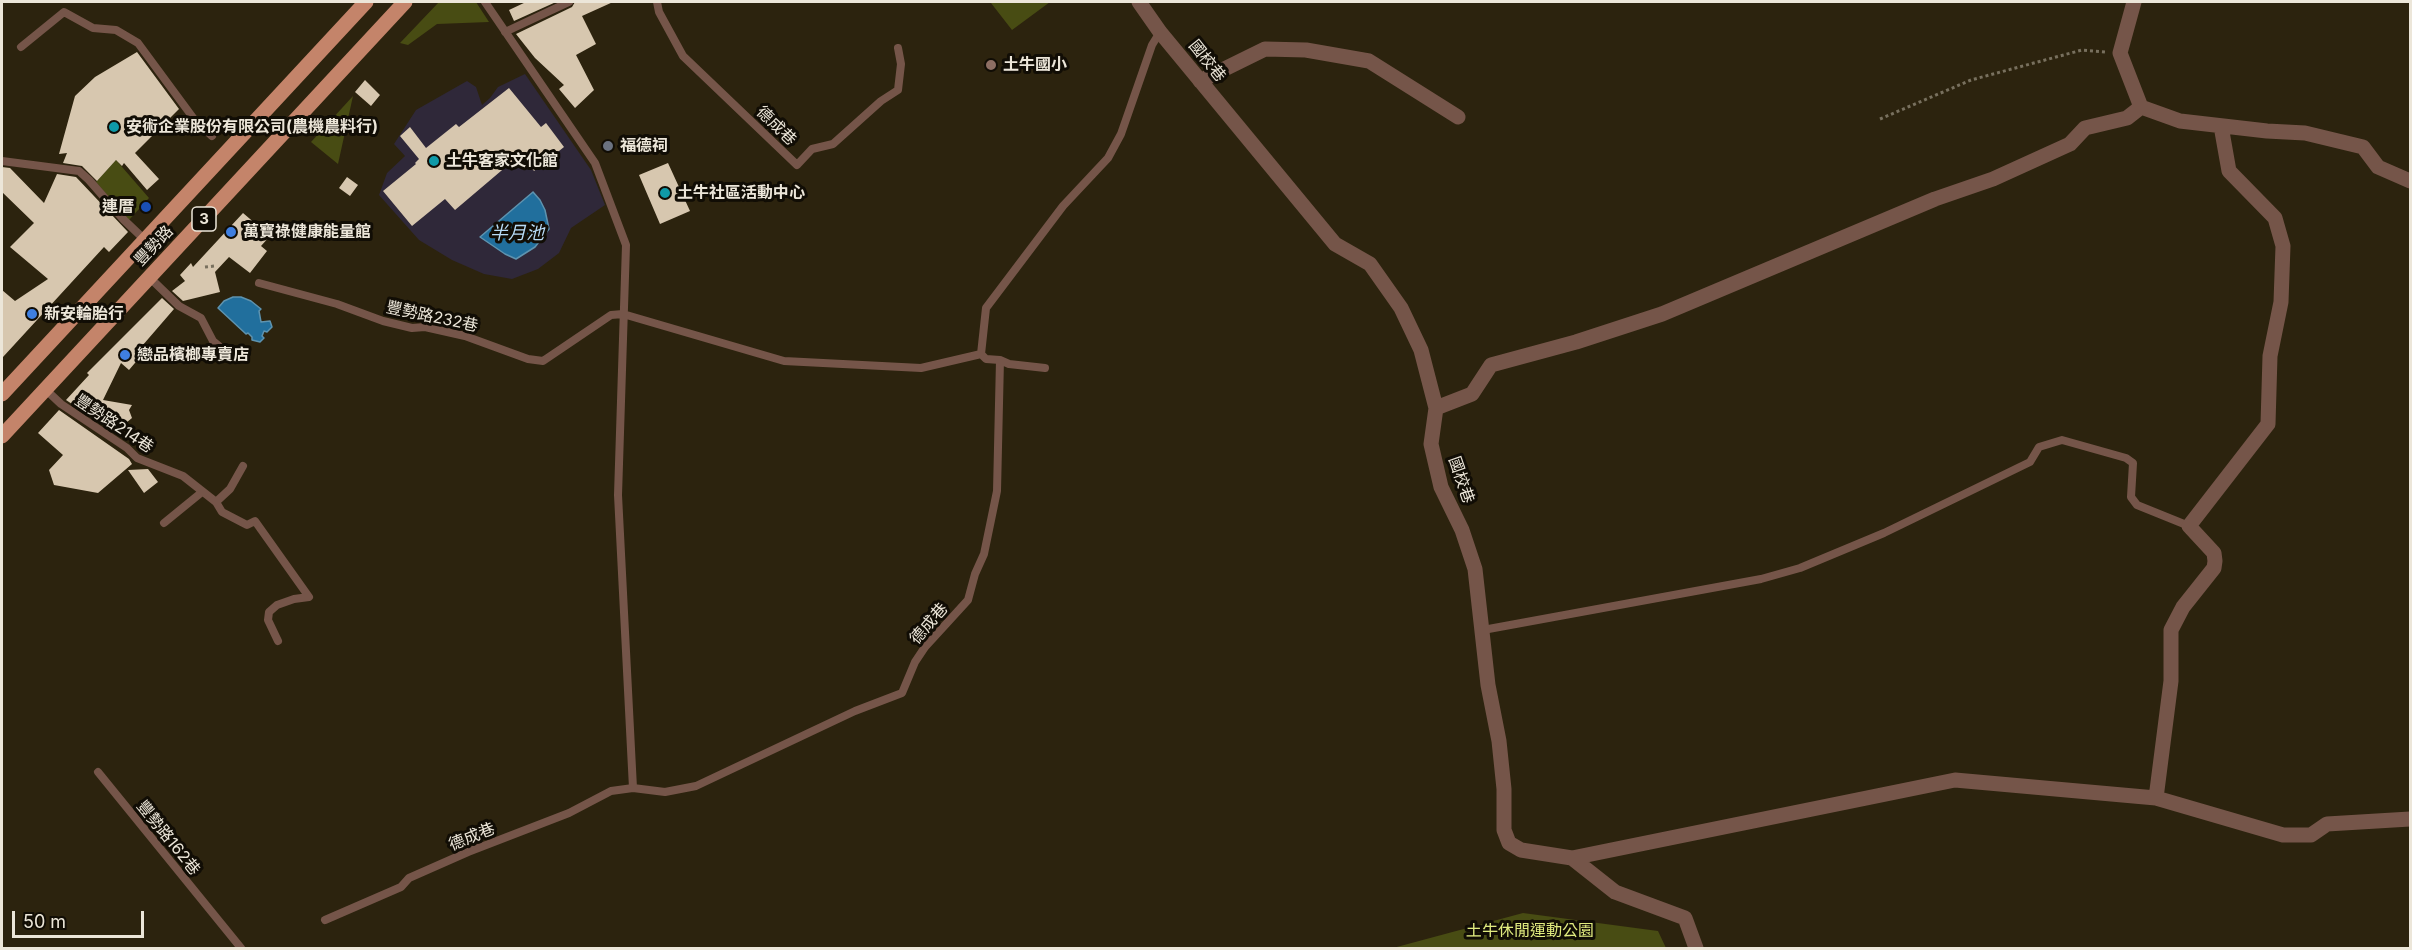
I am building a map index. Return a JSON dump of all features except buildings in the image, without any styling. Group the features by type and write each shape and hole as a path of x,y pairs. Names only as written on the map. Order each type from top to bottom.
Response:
{"main road":[{"name":"豐勢路","path":"2,394 366,2"},
{"name":"豐勢路","path":"2,436 405,2"}],"street":[{"name":"國校巷","path":"1139,2 1160,32 1335,244 1370,264 1401,308 1421,350 1436,408 1431,444 1441,487 1461,530 1475,569 1488,685 1499,741 1504,789 1504,830 1509,843 1521,850 1572,858 1615,892 1685,918 1696,948"},
{"path":"2134,2 2120,53 2141,107 2180,121 2305,133 2363,147 2378,168 2410,181"},
{"path":"1200,81 1265,49 1306,50 1369,61 1458,117"},
{"path":"1436,408 1472,394 1491,365 1576,342 1662,314 1935,199 1993,179 2070,144 2085,128 2127,118 2141,107"},
{"path":"2156,798 2171,681 2171,630 2183,607 2214,568 2216,561 2214,553 2189,526 2268,424 2270,356 2281,302 2283,246 2275,218 2229,171 2221,126"},
{"path":"1572,858 1955,780 2156,798 2283,835 2311,835 2327,824 2410,819"}],"lane":[{"path":"485,2 595,163 626,245 618,495 633,788"},
{"path":"505,32 569,2"},
{"name":"德成巷","path":"657,2 659,12 683,56 797,165 812,149 832,144 881,101 898,90 901,64 898,48"},
{"path":"21,47 64,12 93,27 116,30 138,43 194,120 212,136"},
{"path":"981,354 986,309 1064,206 1108,158 1121,134 1152,45 1160,32"},
{"path":"2,161 79,171 145,240"},
{"path":"149,277 179,306 201,318 213,340 230,355"},
{"name":"豐勢路232巷","path":"260,283 337,304 383,321 465,336 528,359 543,361 611,315 623,314"},
{"path":"623,314 784,361 921,368 981,354"},
{"path":"981,354 986,359 1000,360 1008,364 1045,368"},
{"name":"德成巷","path":"325,920 401,887 409,878 468,852 569,813 610,791 633,788 665,792 696,786 855,711 902,693 915,662 925,647 968,600 975,574 984,554 997,491 1000,360"},
{"name":"豐勢路214巷","path":"45,389 61,404 137,458 183,476 216,502 222,512 247,525 255,521 309,597 294,598 269,612 268,620 278,641"},
{"path":"1483,630 1761,579 1800,568 1884,533 2030,462 2039,447 2062,440 2126,458 2133,463 2131,497 2137,505 2189,526"},
{"path":"216,502 230,489 243,466"},
{"path":"164,523 202,492"},
{"name":"豐勢路162巷","path":"98,772 241,948"}],"path":[{"path":"1880,119 1971,80 2082,50 2120,53"},
{"path":"205,267 215,266"}],"shaded area":[{"path":"525,74 591,170 605,205 571,228 559,253 538,269 512,279 484,274 452,260 419,240 379,195 387,173 405,156 394,144 416,110 467,81 476,87 482,105 498,87"}],"green space":[{"path":"439,2 476,2 489,22 437,24 408,45 400,43"},
{"path":"1050,2 1012,30 991,3"},
{"path":"353,96 338,164 311,142"},
{"path":"116,160 149,198 129,220 96,182"},
{"name":"土牛休閒運動公園","path":"1523,913 1658,931 1666,948 1393,948"}],"water":[{"name":"半月池","path":"533,192 545,210 549,229 535,247 516,259 480,237"},
{"path":"233,297 251,301 261,309 259,311 261,322 270,321 272,327 267,332 264,331 262,336 264,338 260,342 252,340 248,333 246,334 218,308 224,301"}],"place":[{"name":"土牛國小","path":"991,65"},
{"name":"安術企業股份有限公司(農機農料行)","path":"114,127"},
{"name":"福德祠","path":"608,146"},
{"name":"土牛客家文化館","path":"434,161"},
{"name":"土牛社區活動中心","path":"665,193"},
{"name":"連厝","path":"146,207"},
{"name":"萬寶祿健康能量館","path":"231,232"},
{"name":"新安輪胎行","path":"32,314"},
{"name":"戀品檳榔專賣店","path":"125,355"}]}
